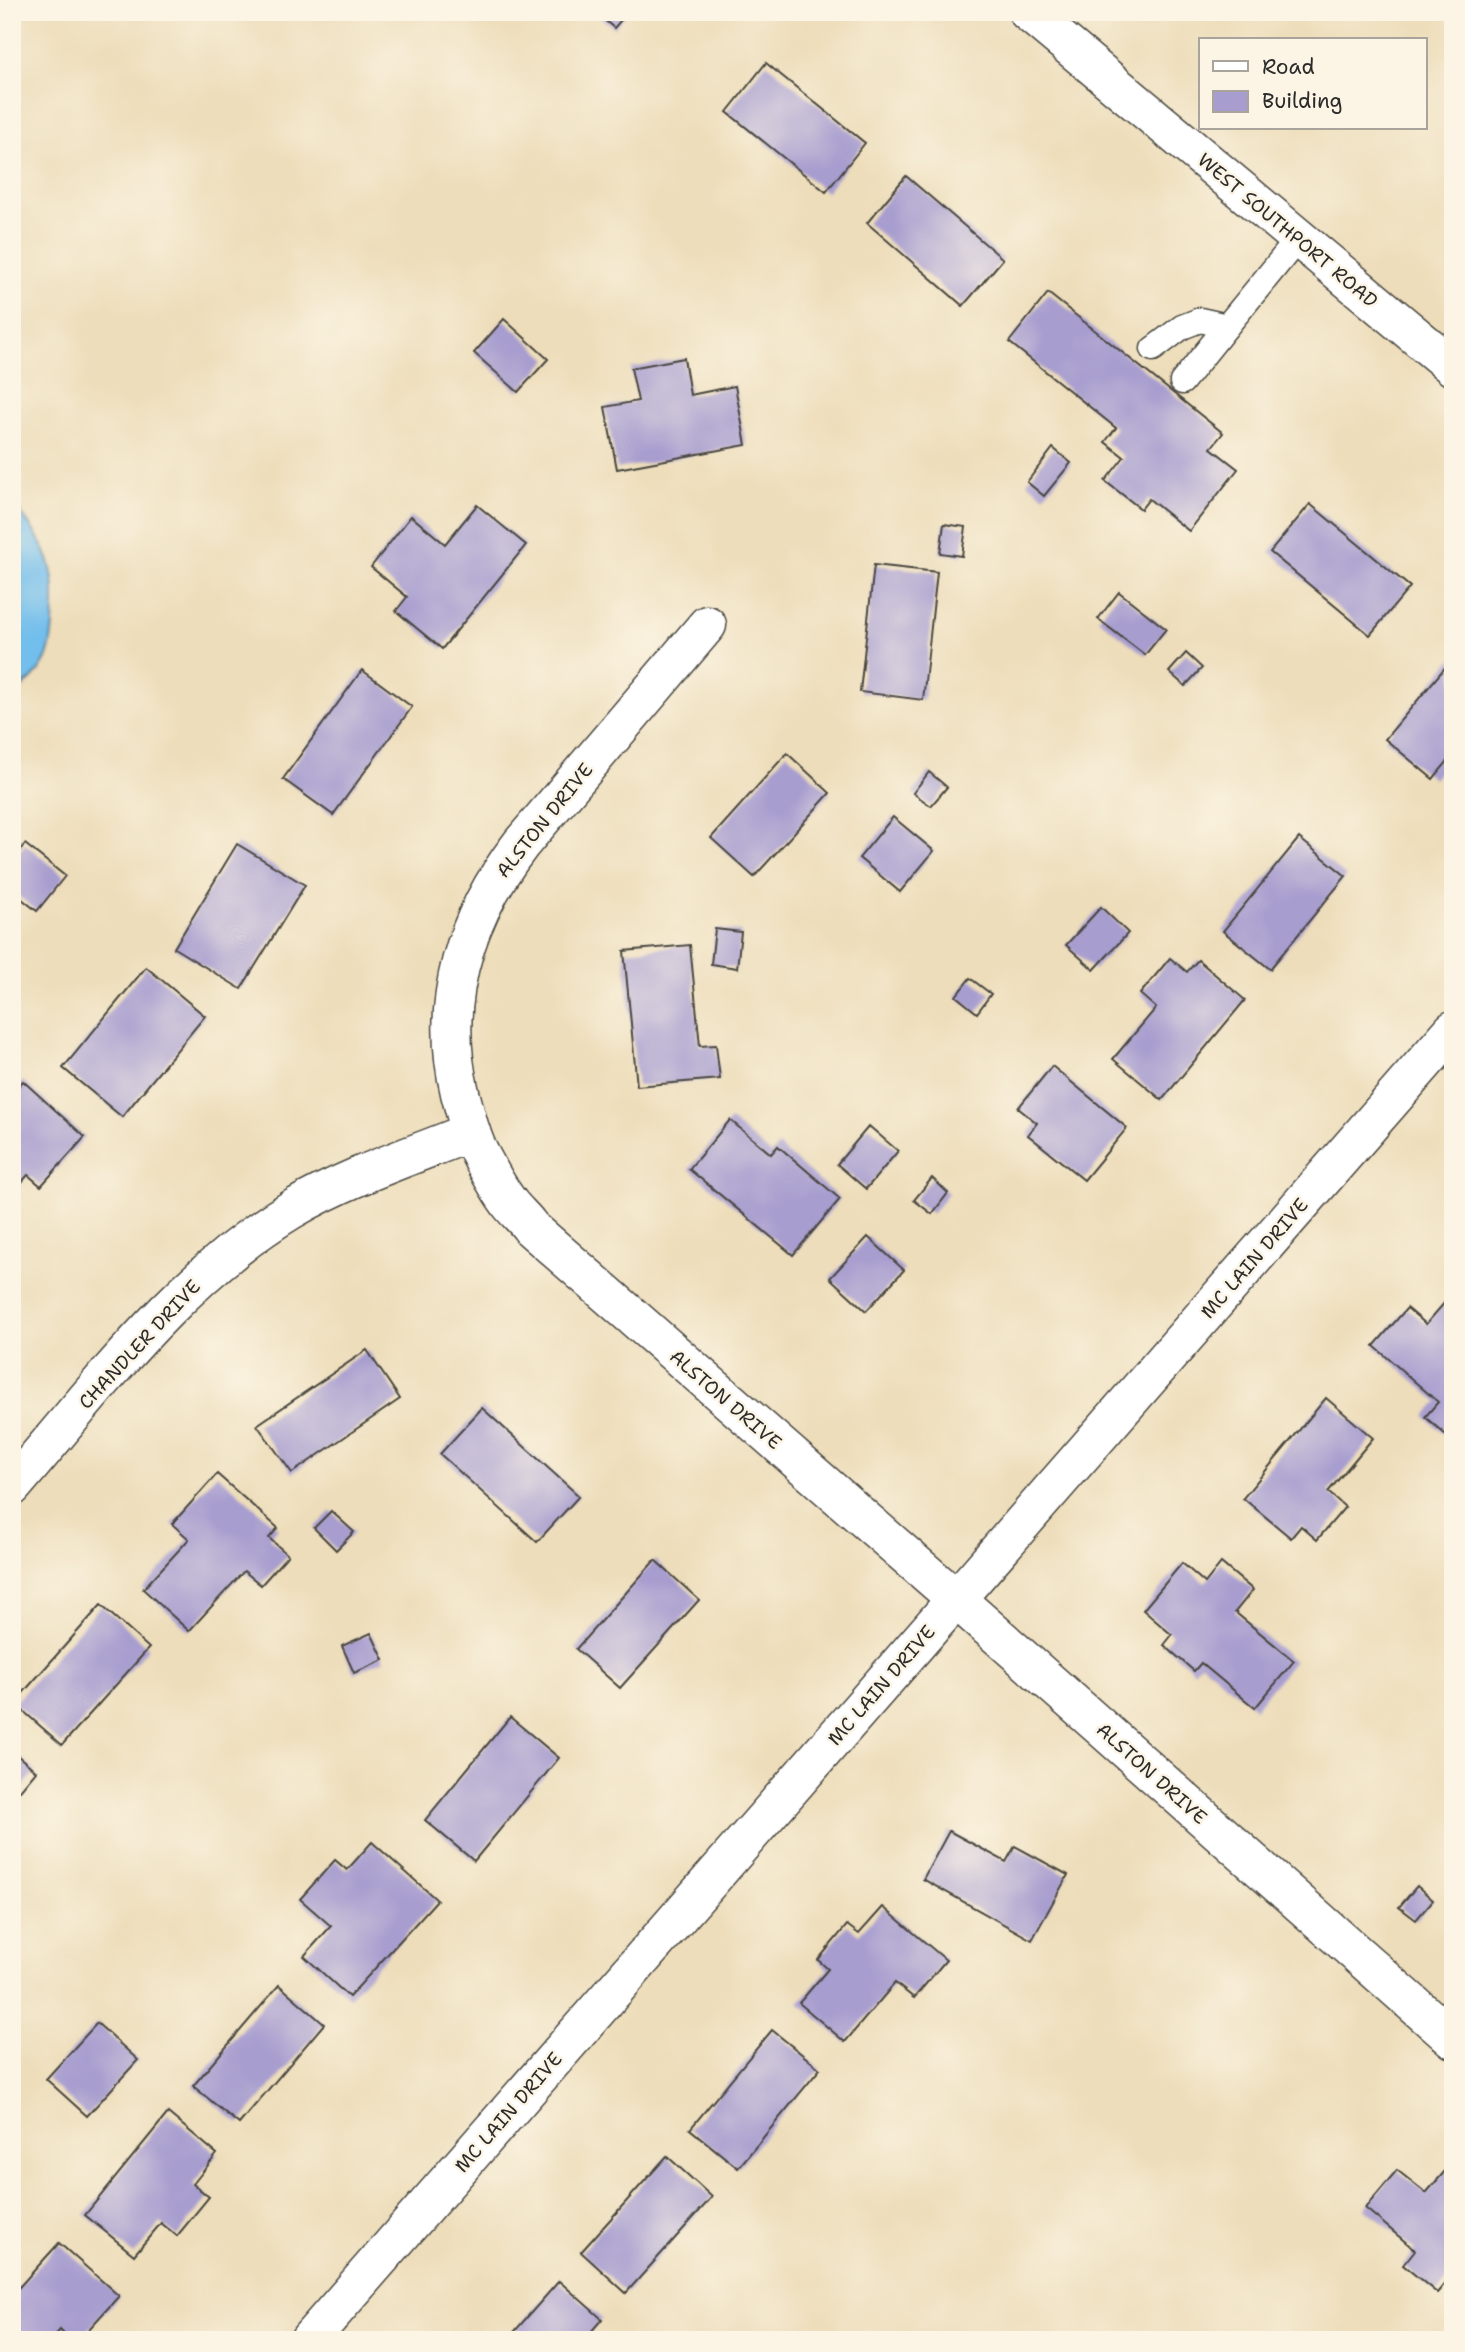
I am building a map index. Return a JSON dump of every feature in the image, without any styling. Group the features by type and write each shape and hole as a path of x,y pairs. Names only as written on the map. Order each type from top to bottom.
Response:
{"street":[{"name":"WEST SOUTHPORT ROAD","path":"1028,12 1453,367"},
{"name":"ALSTON DRIVE","path":"707,625 521,844 496,878 477,913 463,951 455,992 452,1032 454,1073 471,1132 482,1158 512,1206 531,1228 956,1599 1453,2039"},
{"name":"MC LAIN DRIVE","path":"309,2340 1453,1030"},
{"name":"CHANDLER DRIVE","path":"12,1487 149,1329 194,1283 229,1253 292,1210 341,1184 471,1132"}],"lane":[{"path":"1182,382 1298,239"},
{"path":"1153,349 1182,327 1200,320 1227,326"}],"water":[{"path":"12,503 31,527 46,554 52,573 54,604 51,641 46,659 40,670 12,694"}],"building":[{"path":"595,12 628,12 614,28"},
{"path":"766,63 865,143 826,192 727,112"},
{"path":"906,176 1003,259 963,306 867,223"},
{"path":"1048,293 1223,433 1211,448 1238,469 1189,531 1149,499 1141,509 1105,481 1124,457 1105,442 1116,428 1009,342"},
{"path":"504,319 548,359 518,392 474,353"},
{"path":"684,358 690,395 735,386 746,445 617,469 605,407 638,401 631,368"},
{"path":"1053,448 1071,463 1044,496 1027,482"},
{"path":"1310,504 1410,587 1370,635 1270,552"},
{"path":"477,505 526,545 442,649 396,611 407,597 371,567 411,516 445,544"},
{"path":"944,524 966,527 962,556 940,553"},
{"path":"874,565 937,572 923,700 860,692"},
{"path":"1119,592 1166,629 1145,655 1098,619"},
{"path":"1186,653 1202,668 1185,686 1169,672"},
{"path":"1453,658 1453,755 1433,779 1385,739"},
{"path":"362,670 412,707 333,815 283,779"},
{"path":"787,753 830,793 754,877 711,838"},
{"path":"929,772 947,787 931,806 913,793"},
{"path":"893,817 934,851 900,892 859,858"},
{"path":"1299,838 1346,876 1270,969 1223,931"},
{"path":"25,844 65,876 37,911 12,891 12,861"},
{"path":"237,844 305,885 241,989 174,948"},
{"path":"1101,907 1128,933 1094,970 1066,945"},
{"path":"715,929 741,932 737,968 711,964"},
{"path":"690,945 700,1046 716,1045 720,1079 637,1086 624,951"},
{"path":"1170,958 1187,972 1198,960 1245,1000 1162,1100 1113,1059 1156,1008 1140,994"},
{"path":"146,967 205,1016 122,1117 63,1068"},
{"path":"970,978 991,994 977,1013 956,996"},
{"path":"1052,1066 1127,1128 1084,1180 1028,1135 1037,1123 1018,1108"},
{"path":"23,1081 85,1137 41,1186 28,1175 12,1193 12,1093"},
{"path":"730,1120 771,1154 778,1146 840,1199 793,1255 689,1169"},
{"path":"869,1126 898,1151 866,1189 837,1164"},
{"path":"932,1178 948,1193 932,1214 914,1200"},
{"path":"868,1237 904,1270 866,1311 830,1278"},
{"path":"1453,1293 1453,1441 1425,1417 1438,1402 1374,1346 1407,1308 1426,1324"},
{"path":"367,1350 400,1399 292,1473 257,1425"},
{"path":"1326,1398 1373,1438 1328,1492 1345,1507 1317,1540 1301,1526 1291,1538 1243,1498"},
{"path":"482,1408 579,1496 537,1542 440,1454"},
{"path":"217,1474 278,1528 269,1538 288,1555 261,1585 244,1571 189,1631 143,1589 189,1539 172,1524"},
{"path":"331,1511 354,1532 336,1550 314,1528"},
{"path":"655,1560 699,1600 620,1688 576,1649"},
{"path":"1182,1563 1205,1583 1221,1563 1253,1590 1235,1612 1294,1661 1255,1708 1201,1663 1194,1671 1164,1645 1172,1635 1143,1610"},
{"path":"101,1605 149,1648 62,1745 14,1703"},
{"path":"371,1633 384,1660 354,1673 342,1646"},
{"path":"510,1717 559,1758 474,1861 425,1820"},
{"path":"12,1751 36,1771 12,1800"},
{"path":"949,1831 1006,1862 1015,1846 1068,1875 1032,1940 923,1879"},
{"path":"372,1842 437,1900 349,1997 304,1956 331,1926 300,1899 335,1860 347,1870"},
{"path":"1417,1886 1433,1900 1416,1920 1399,1907"},
{"path":"883,1907 946,1960 914,1998 895,1983 845,2042 799,2003 828,1969 818,1960 847,1925 859,1934"},
{"path":"279,1985 324,2024 239,2124 193,2086"},
{"path":"97,2023 138,2060 87,2116 46,2079"},
{"path":"772,2030 820,2069 738,2168 690,2129"},
{"path":"168,2113 217,2154 193,2184 209,2197 177,2236 161,2223 134,2255 85,2215"},
{"path":"667,2156 712,2197 626,2293 581,2252"},
{"path":"1397,2170 1426,2193 1446,2170 1453,2176 1453,2274 1437,2293 1403,2265 1415,2250 1365,2208"},
{"path":"59,2243 119,2296 79,2340 70,2340 60,2330 51,2340 12,2340 12,2295"},
{"path":"559,2281 602,2319 584,2340 507,2340"}]}
